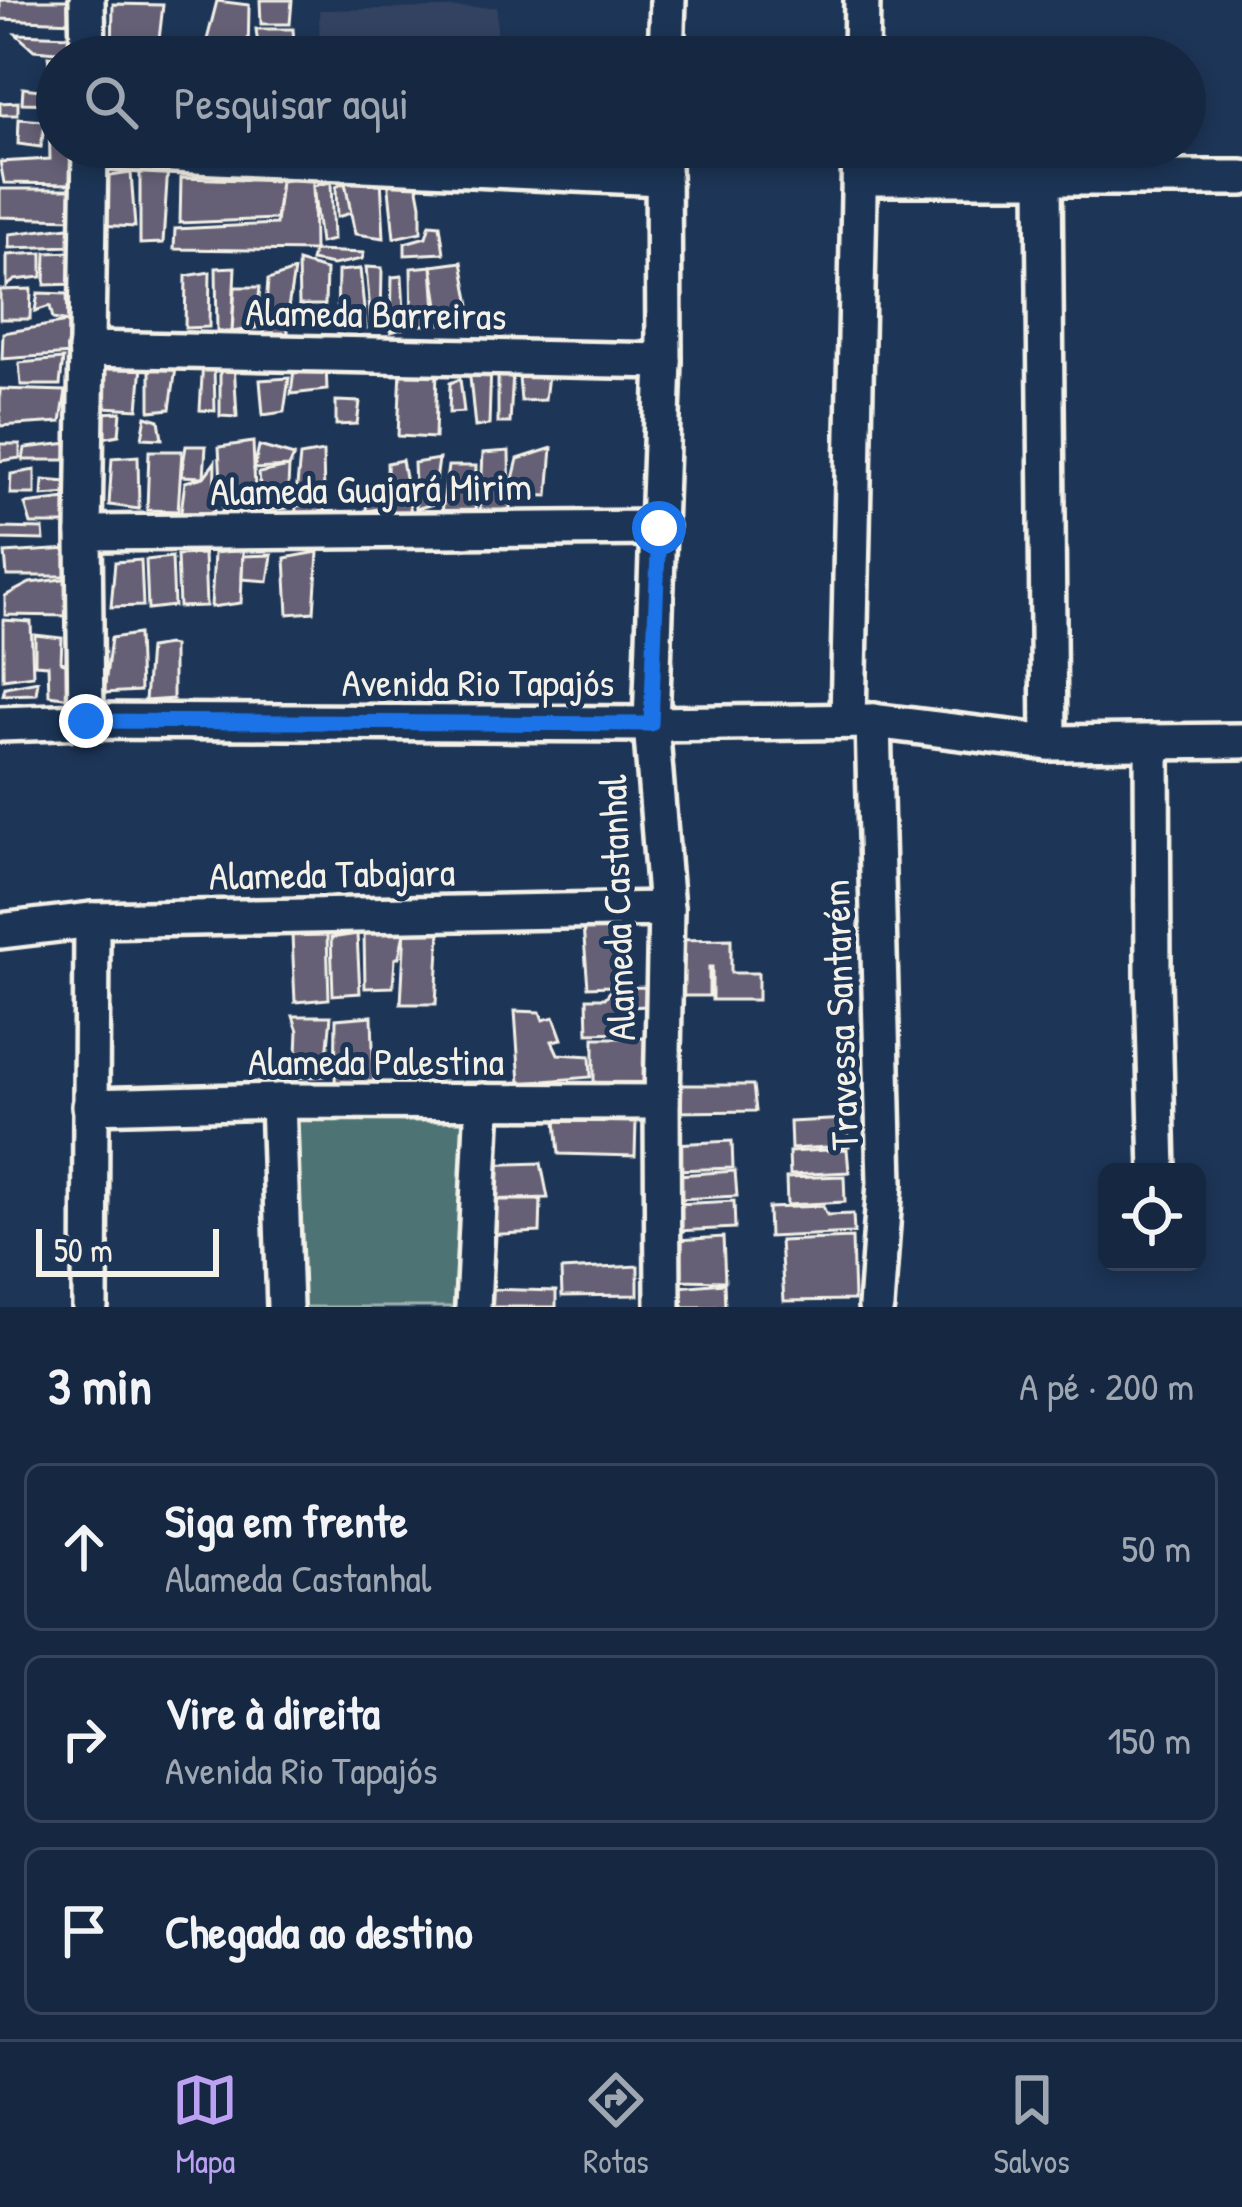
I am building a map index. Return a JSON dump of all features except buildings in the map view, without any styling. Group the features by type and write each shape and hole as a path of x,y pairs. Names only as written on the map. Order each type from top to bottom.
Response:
{"street":[{"path":"87,0 88,36"},
{"path":"667,36 668,0"},
{"path":"861,36 862,0"},
{"path":"86,721 90,168"},
{"name":"Alameda Castanhal","path":"663,168 664,361 651,724 666,909 663,1307"},
{"name":"Travessa Santarém","path":"860,168 861,721 886,1183 876,1307"},
{"path":"934,168 1044,177 1242,178"},
{"path":"1044,177 1049,743"},
{"name":"Alameda Barreiras","path":"86,350 664,361"},
{"name":"Alameda Guajará Mirim","path":"84,533 659,528"},
{"name":"Avenida Rio Tapajós","path":"0,724 861,721 1049,743 1242,741"},
{"path":"1152,742 1158,1163"},
{"name":"Alameda Tabajara","path":"0,932 92,920 666,909"},
{"path":"90,1307 92,920"},
{"path":"278,1101 285,1307"},
{"name":"Alameda Palestina","path":"90,1106 278,1101 662,1102"},
{"path":"473,1307 483,1101"}],"shaded area":[{"path":"497,7 497,36 320,36 319,10"}],"green space":[{"path":"288,1118 467,1120 453,1307 293,1307"}],"route":[{"path":"86,721 651,724 659,528"}]}
